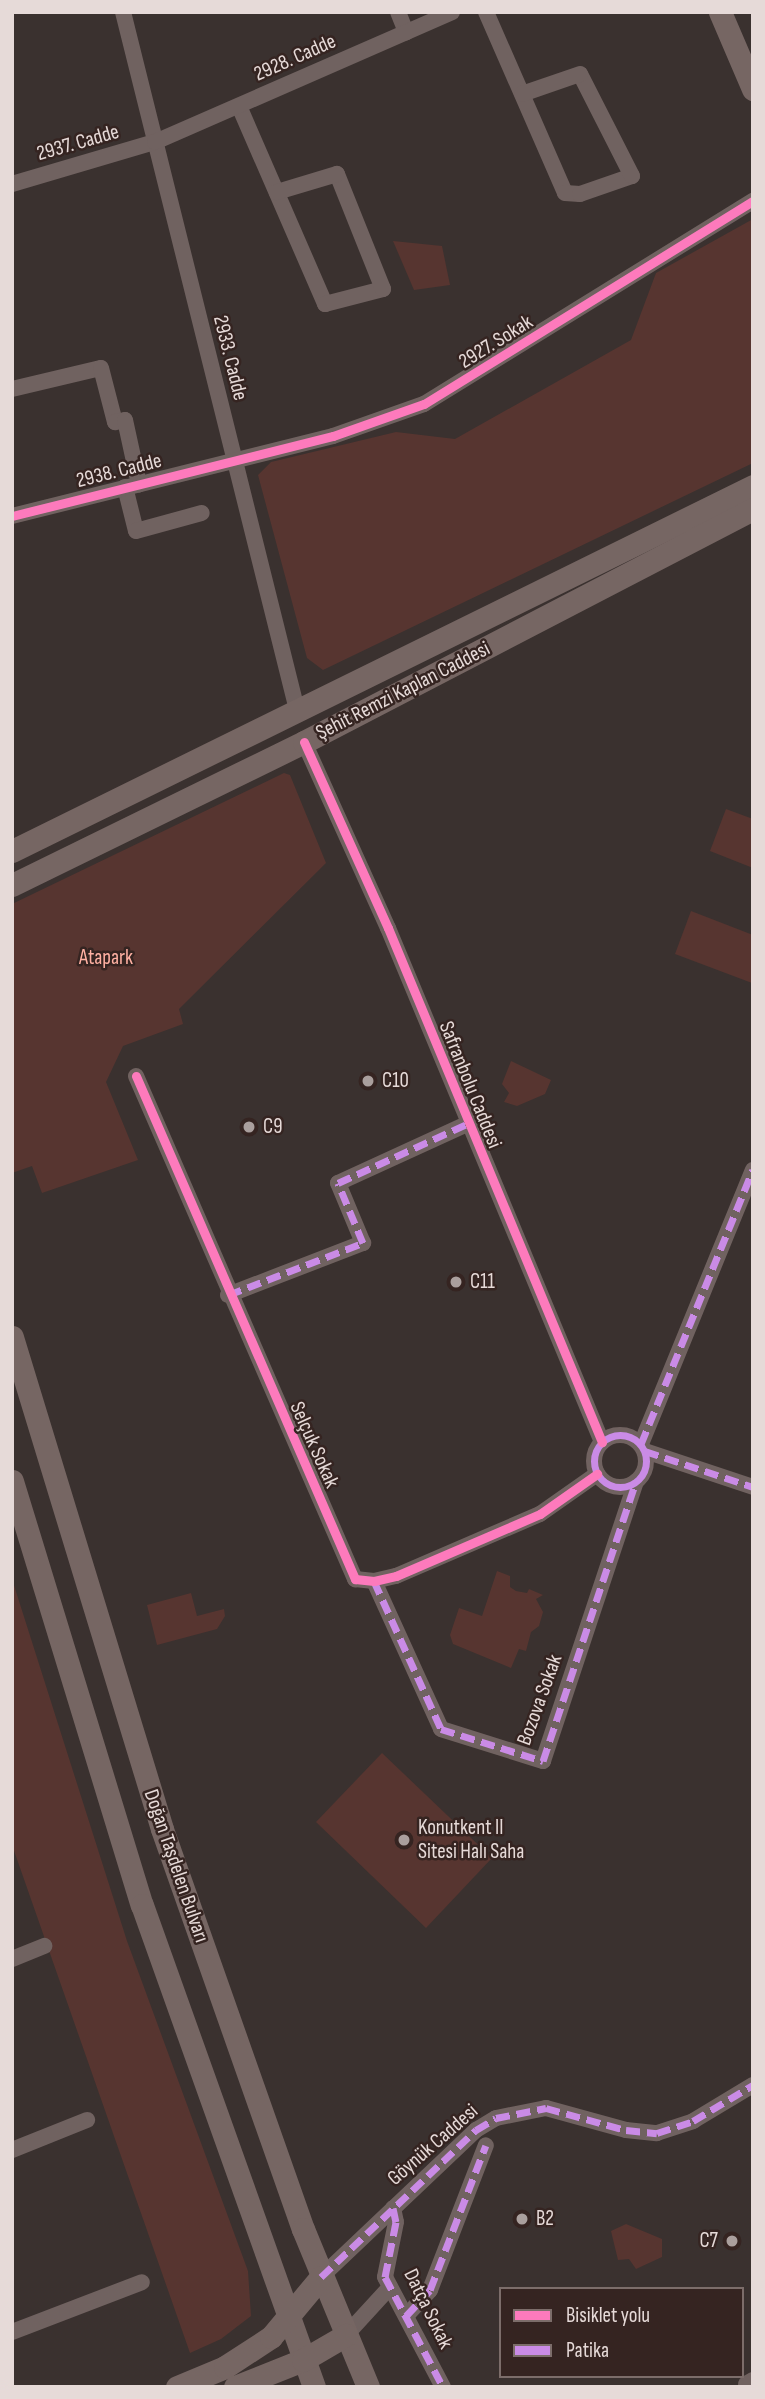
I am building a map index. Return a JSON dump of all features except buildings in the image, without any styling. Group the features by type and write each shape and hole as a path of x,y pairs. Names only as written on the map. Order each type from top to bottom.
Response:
{"main road":[{"path":"720,12 753,89"},
{"name":"Şehit Remzi Kaplan Caddesi","path":"12,851 298,714 753,486"},
{"name":"Şehit Remzi Kaplan Caddesi","path":"12,885 304,742 753,509"},
{"path":"298,714 304,742"},
{"name":"Doğan Taşdelen Bulvarı","path":"12,1337 156,1810 321,2277 368,2387"},
{"name":"Doğan Taşdelen Bulvarı","path":"12,1480 134,1879 288,2320 314,2387"},
{"path":"177,2387 238,2359 288,2320 321,2277"},
{"path":"236,2387 303,2360 346,2335"}],"street":[{"name":"2933. Cadde","path":"123,12 298,714"},
{"path":"398,12 406,32"},
{"name":"2928. Cadde","path":"155,142 452,12"},
{"path":"486,12 565,193 580,194 632,176 580,74 522,94"},
{"path":"239,106 325,304 383,289 337,174 277,192"},
{"name":"2937. Cadde","path":"12,184 155,142"},
{"name":"2927. Sokak","path":"234,460 356,429 424,404 753,201"},
{"path":"12,389 101,368 115,422 125,420 136,531 202,513"},
{"name":"2938. Cadde","path":"12,516 234,460"},
{"name":"Safranbolu Caddesi","path":"304,742 388,928 467,1124 602,1442"},
{"name":"Selçuk Sokak","path":"136,1076 228,1295 355,1579 374,1581"},
{"path":"228,1295 363,1243 338,1182 467,1124"},
{"path":"753,1170 643,1448 645,1468 636,1481 619,1487 597,1474 594,1457 602,1442 626,1435 643,1448 753,1487"},
{"path":"374,1581 552,1509 597,1474"},
{"name":"Bozova Sokak","path":"374,1581 441,1729 543,1761 636,1481"},
{"path":"12,1959 45,1946"},
{"name":"Göynük Caddesi","path":"321,2277 476,2130 508,2113 555,2109 626,2130 657,2133 693,2121 753,2085"},
{"path":"12,2150 87,2120"},
{"path":"406,2316 430,2290 486,2146"},
{"name":"Datça Sokak","path":"393,2208 396,2227 385,2270 390,2287 443,2387"},
{"path":"12,2332 142,2282"},
{"path":"346,2335 390,2287"}],"green space":[{"path":"753,219 753,463 323,670 307,658 258,475 271,462 396,432 455,439 631,340 656,273"},
{"path":"393,241 442,246 450,285 414,290"},
{"name":"Atapark","path":"284,773 290,775 326,863 179,1009 183,1024 123,1046 106,1082 138,1160 42,1193 32,1166 12,1173 12,904"},
{"path":"726,809 753,819 753,868 710,851"},
{"path":"691,911 753,935 752,983 675,954"},
{"path":"511,1061 551,1080 545,1094 517,1106 504,1102 509,1093 502,1084"},
{"path":"497,1571 510,1576 510,1587 516,1591 527,1593 529,1589 543,1595 536,1599 543,1612 539,1626 531,1632 526,1651 519,1649 511,1668 453,1644 450,1635 459,1608 482,1616"},
{"path":"12,1579 127,1941 248,2271 251,2316 221,2339 190,2353 12,1845"},
{"path":"191,1593 197,1616 224,1609 225,1616 217,1629 157,1645 147,1605"},
{"name":"Konutkent II Sitesi Halı Saha","path":"382,1753 492,1858 426,1928 316,1822"},
{"path":"626,2224 662,2239 662,2257 636,2269 629,2259 618,2260 611,2231"}],"marked path":[{"path":"228,1295 363,1243 338,1183 467,1124"},
{"path":"641,1444 753,1170"},
{"path":"620,1435 630,1437 638,1443 644,1451 646,1461 644,1471 638,1479 630,1485 620,1487 610,1485 602,1479 596,1471 594,1461 596,1451 602,1443 610,1437 620,1435"},
{"path":"645,1451 753,1487"},
{"path":"374,1581 441,1729 543,1761 636,1481"},
{"path":"321,2277 476,2130 496,2118 546,2108 626,2130 657,2133 693,2121 753,2085"},
{"path":"406,2316 430,2290 486,2145"},
{"path":"393,2208 396,2222 385,2277 443,2387"}],"cycle path":[{"path":"12,516 333,436 424,404 753,201"},
{"path":"304,742 388,928 602,1442"},
{"path":"136,1076 355,1579 374,1581 396,1576 540,1514 597,1474"}],"place":[{"name":"C10","path":"368,1081"},
{"name":"C9","path":"249,1127"},
{"name":"C11","path":"456,1282"},
{"name":"Konutkent II Sitesi Halı Saha","path":"404,1840"},
{"name":"B2","path":"522,2219"},
{"name":"C7","path":"732,2241"}]}
